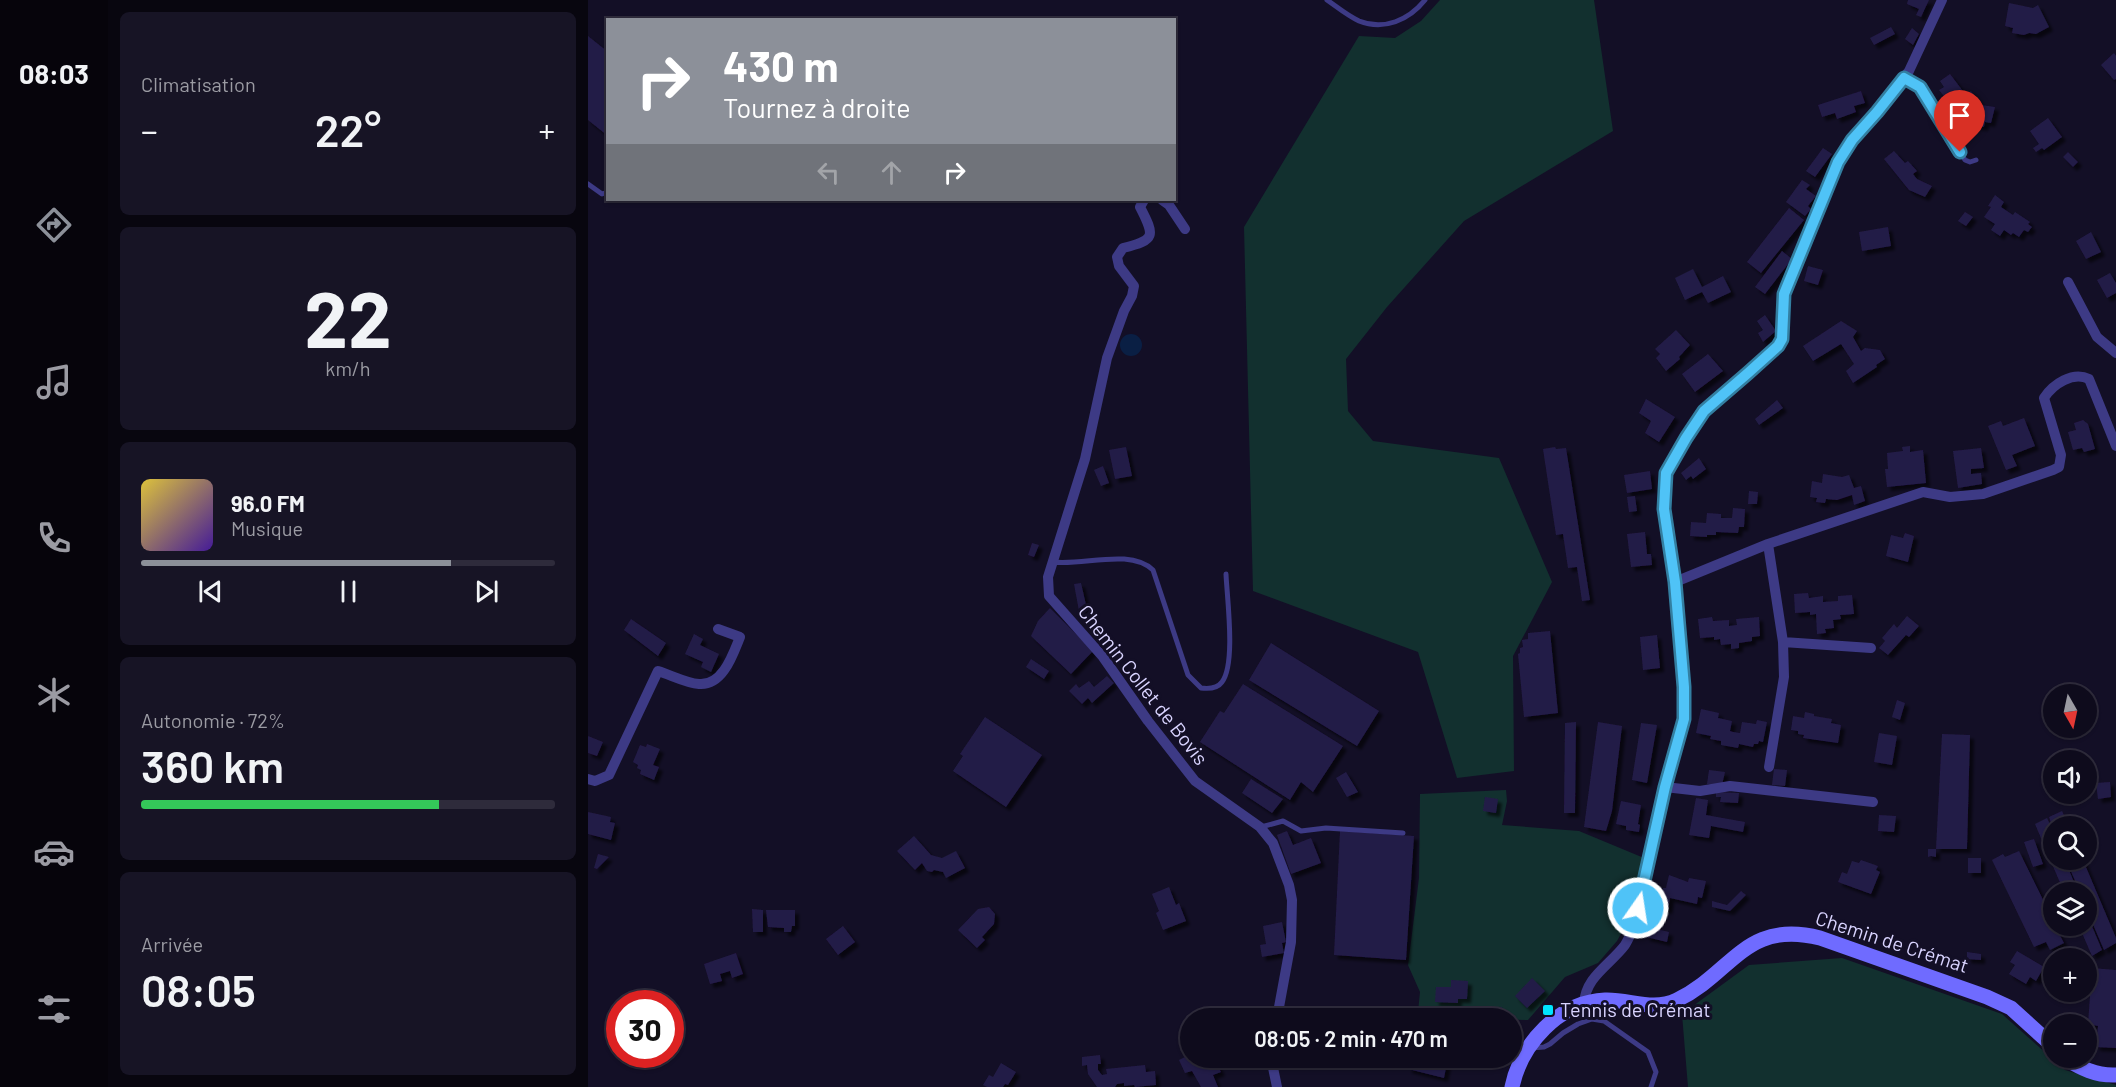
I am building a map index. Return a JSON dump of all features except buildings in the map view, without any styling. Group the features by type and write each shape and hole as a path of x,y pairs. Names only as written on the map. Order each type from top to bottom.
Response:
{"street":[{"path":"1584,1004 1584,997 1595,975 1625,945 1634,928 1665,787 1684,719 1684,687 1675,582 1664,509 1666,473 1704,411 1756,366 1782,339 1784,294 1838,162 1852,140 1904,78 1916,58 1942,0"},
{"name":"Chemin Collet de Bovis","path":"1143,201 1140,207 1150,226 1150,235 1145,243 1123,248 1117,257 1119,266 1134,286 1132,296 1124,311 1107,358 1085,459 1048,577 1049,596 1103,657 1148,722 1195,781 1260,827 1273,843 1289,885 1292,900 1291,942 1279,1008"},
{"path":"1163,201 1169,205 1185,229"},
{"path":"2068,282 2097,337 2116,353"},
{"path":"1675,582 1768,544 1923,492 1950,497 1983,494 2054,470 2058,467 2061,455 2044,398 2050,389 2078,375 2089,379 2116,446"},
{"path":"1768,544 1783,642 1784,677 1769,767"},
{"path":"588,779 595,781 609,775 658,671 699,684 711,683 725,670 740,637 718,628"},
{"path":"1783,642 1871,648"},
{"path":"1665,787 1700,791 1730,786 1873,802"},
{"name":"Chemin de Crémat","path":"1512,1087 1518,1065 1528,1048 1538,1035 1559,1017 1584,1004 1605,1000 1647,1006 1670,1003 1694,991 1747,946 1773,936 1803,934 1987,996 2011,1008 2043,1037"},
{"path":"1273,1068 1277,1087"},
{"path":"2082,1068 2103,1076 2116,1076"}],"lane":[{"path":"1327,0 1357,20 1374,25 1389,24 1404,19 1425,0"},
{"path":"1904,78 1920,87 1965,160 1970,162 1976,160"},
{"path":"588,184 603,194 606,193"},
{"path":"1053,562 1069,564 1123,558 1144,562 1153,570 1188,675 1201,688 1213,689 1223,682 1230,660 1226,574"},
{"path":"1260,827 1283,821 1301,831 1326,828 1403,833"},
{"path":"1528,1048 1544,1047 1578,1024 1592,1019 1604,1021 1648,1052 1656,1072 1651,1087"}],"green space":[{"path":"1440,0 1594,0 1613,131 1464,221 1387,307 1346,359 1348,411 1373,441 1499,458 1552,582 1513,656 1514,771 1457,778 1418,652 1253,591 1244,227 1359,36 1395,38 1421,21"},
{"path":"1506,790 1507,801 1502,825 1579,831 1644,858 1628,921 1617,941 1598,963 1565,977 1528,1020 1522,1020 1522,1008 1418,1008 1420,992 1408,965 1419,878 1420,794"},
{"path":"1842,958 2002,1014 2043,1050 2043,1068 2063,1068 2116,1085 2116,1087 1688,1087 1682,1014 1749,965"}],"water":[{"path":"1131,334 1139,337 1142,345 1139,353 1131,356 1123,353 1120,345 1123,337"}],"place":[{"name":"Tennis de Crémat","path":"1548,1010"}],"route":[{"path":"1638,908 1665,787 1684,719 1684,687 1675,582 1664,509 1666,473 1704,411 1778,346 1782,339 1784,294 1838,162 1852,140 1904,78 1920,87 1960,152"}]}
